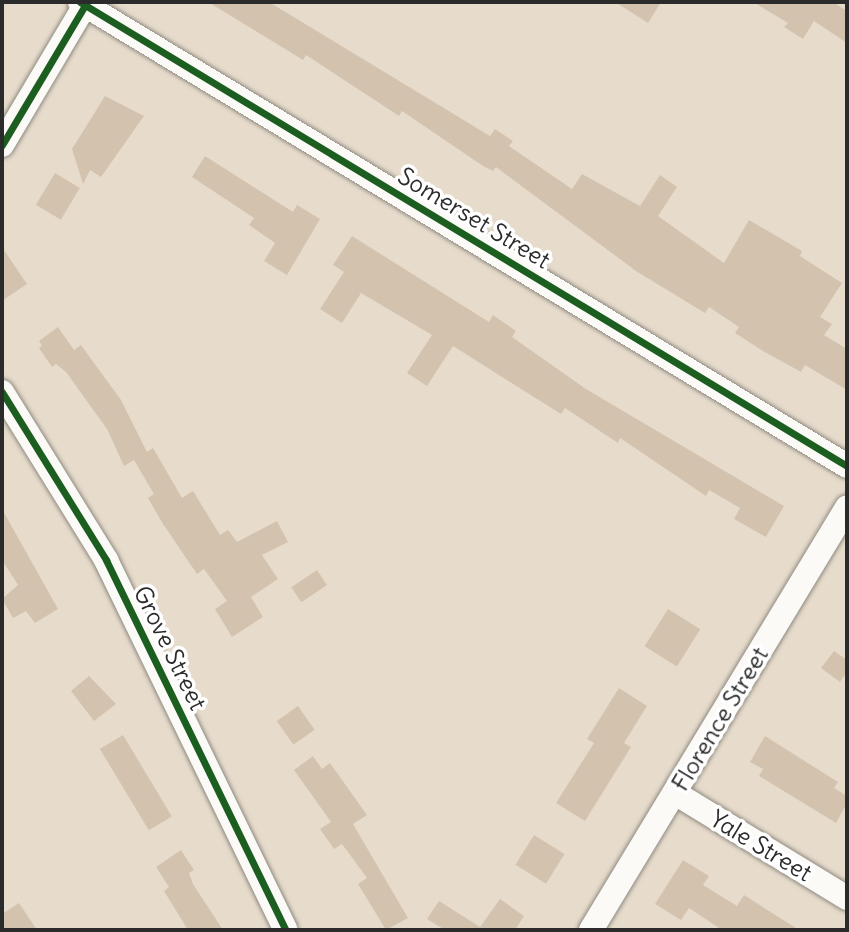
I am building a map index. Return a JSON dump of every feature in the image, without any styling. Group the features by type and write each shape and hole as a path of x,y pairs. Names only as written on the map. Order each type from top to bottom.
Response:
{"street":[{"path":"2,145 84,3"},
{"name":"Somerset Street","path":"84,3 847,466"},
{"name":"Grove Street","path":"2,392 106,559 286,930"},
{"name":"Florence Street","path":"592,930 847,508"},
{"name":"Yale Street","path":"675,793 847,898"}],"building":[{"path":"208,2 269,2 490,136 495,129 513,141 509,146 572,189 582,174 640,206 660,175 677,187 658,216 724,263 749,220 802,251 800,256 842,283 820,317 832,324 824,335 847,349 847,390 805,365 801,372 763,351 735,333 739,327 709,307 705,313 636,271 496,167 493,171 483,166 402,111 399,116 306,55 303,60"},
{"path":"615,2 661,2 648,23"},
{"path":"753,2 833,2 847,11 847,43 814,21 803,39 784,27 788,23"},
{"path":"105,96 144,116 101,177 90,170 83,184 72,149"},
{"path":"205,156 293,212 297,205 320,219 287,275 264,261 275,243 249,225 254,218 192,177"},
{"path":"55,173 80,188 61,220 36,205"},
{"path":"352,236 489,322 493,315 516,331 512,337 586,389 784,506 766,537 734,519 740,508 709,490 706,496 620,438 618,443 565,408 561,414 453,346 427,386 407,373 432,335 361,293 342,323 320,309 344,272 333,265"},
{"path":"2,247 27,284 2,301"},
{"path":"58,327 74,350 81,345 121,400 147,452 153,448 182,498 193,491 220,535 228,530 237,542 277,521 288,542 262,555 278,579 251,597 263,617 232,637 215,609 227,601 204,569 197,574 163,524 148,498 154,494 134,460 124,466 107,429 66,372 56,364 52,367 39,348 42,346 39,341"},
{"path":"2,509 58,609 35,623 26,611 13,618 2,599 18,585 2,560"},
{"path":"317,570 327,585 301,602 291,587"},
{"path":"668,609 700,629 677,666 645,646"},
{"path":"834,651 847,660 847,672 840,682 821,668"},
{"path":"89,676 116,704 94,721 71,691"},
{"path":"619,688 647,706 624,743 631,747 585,821 556,803 594,743 587,739"},
{"path":"298,706 315,730 293,745 277,721"},
{"path":"123,735 172,816 149,830 100,749"},
{"path":"765,736 838,782 834,788 847,796 847,803 836,823 759,776 763,769 750,762"},
{"path":"313,756 322,769 330,763 367,815 353,824 408,918 386,930 358,884 367,878 342,844 334,849 320,829 331,822 294,770"},
{"path":"534,835 565,854 546,884 515,865"},
{"path":"181,850 194,870 189,873 193,884 223,930 188,930 164,891 169,887 156,867"},
{"path":"683,860 709,876 703,885 737,906 744,895 799,930 722,930 689,908 681,920 655,904"},
{"path":"500,899 524,916 515,930 445,930 427,919 439,901 480,927"},
{"path":"19,903 37,930 2,930 2,914"}],"cycle path":[{"path":"80,2 847,466"},
{"path":"2,145 87,2"},
{"path":"2,392 106,560 286,930"}]}
